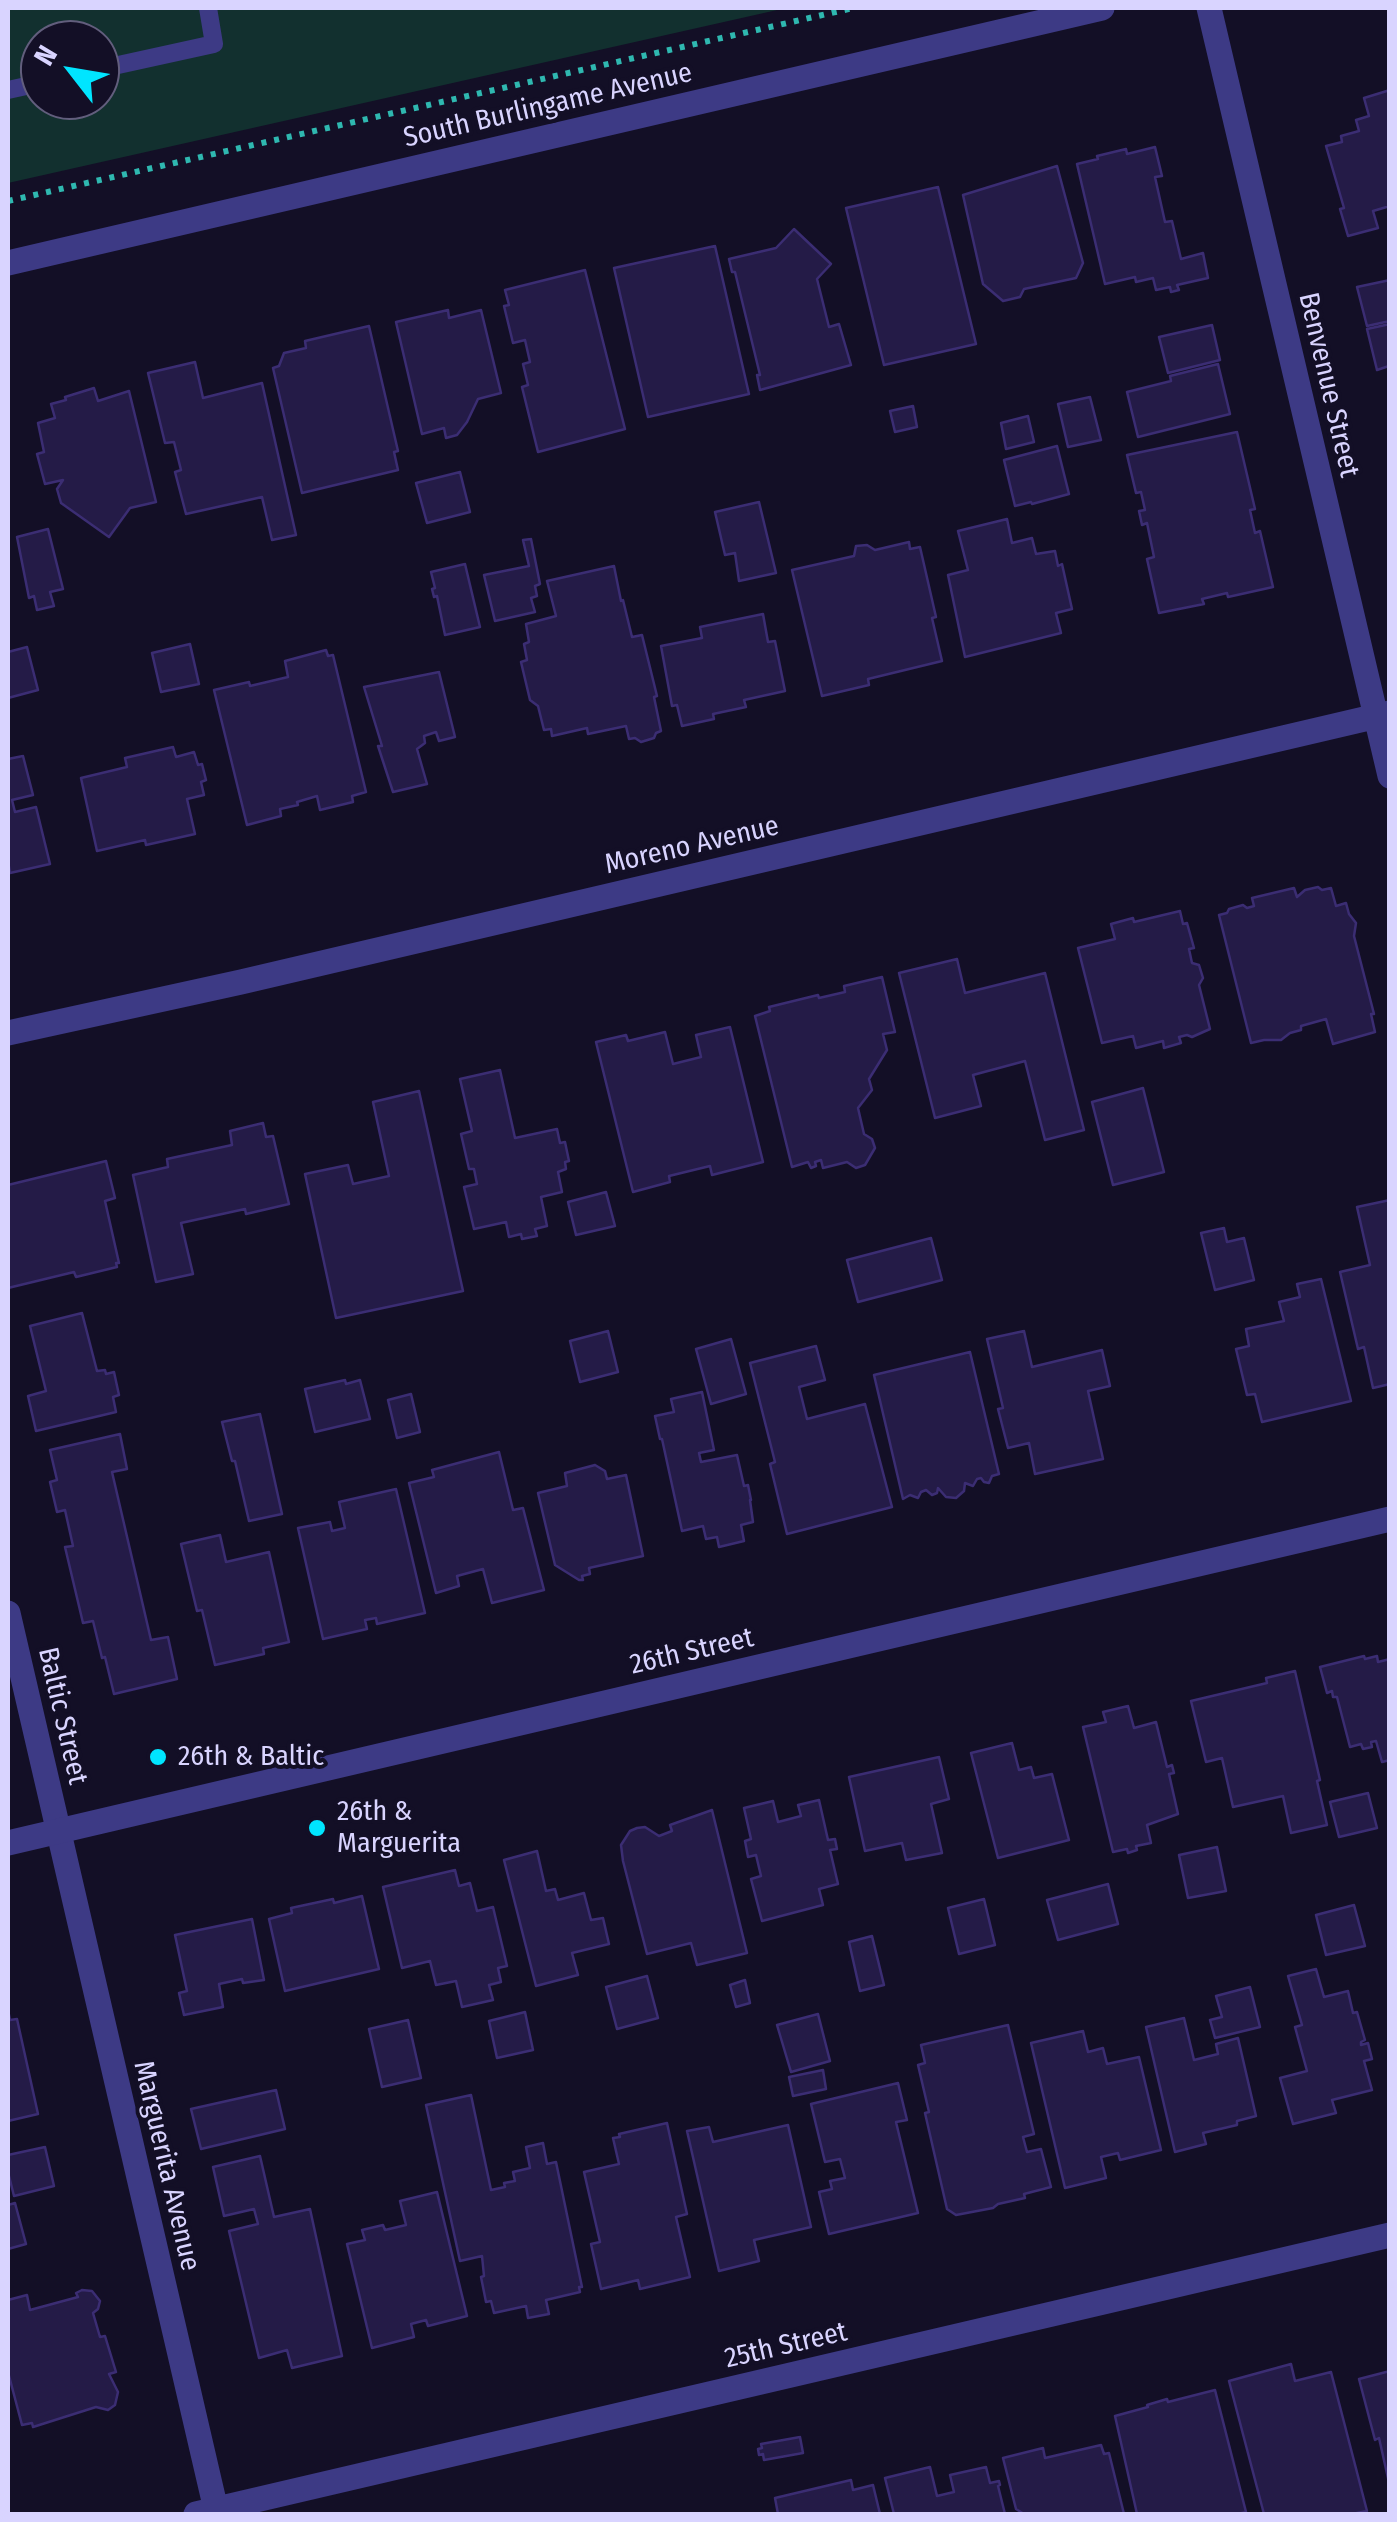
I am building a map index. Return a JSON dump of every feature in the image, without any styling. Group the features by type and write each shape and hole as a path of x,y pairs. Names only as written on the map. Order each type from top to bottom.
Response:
{"street":[{"name":"South Burlingame Avenue","path":"8,263 1102,8"},
{"name":"Benvenue Street","path":"1209,8 1382,715 1390,776"},
{"name":"Moreno Avenue","path":"8,1032 241,982 1382,715"},
{"name":"26th Street","path":"8,1844 1390,1518"},
{"name":"Baltic Street","path":"8,1613 57,1832"},
{"name":"Marguerita Avenue","path":"57,1832 210,2513"},
{"name":"25th Street","path":"210,2513 1390,2235"}],"lane":[{"path":"120,65 214,44 208,8"}],"path":[{"path":"8,201 853,8"}],"green space":[{"path":"8,8 786,8 8,183"}],"building":[{"path":"1390,90 1390,206 1373,211 1378,228 1348,236 1326,146 1359,131 1356,120 1369,116 1364,98"},
{"path":"1155,147 1162,176 1155,177 1165,222 1172,221 1181,259 1203,253 1208,278 1177,285 1179,290 1171,292 1170,287 1156,290 1153,278 1136,282 1135,277 1105,284 1077,164 1126,149 1127,154"},
{"path":"1057,166 1083,263 1076,278 1024,289 1020,297 1003,301 983,284 963,195"},
{"path":"938,187 976,344 884,365 846,208"},
{"path":"794,229 831,264 817,279 829,327 839,324 851,365 760,390 760,375 729,259 776,248"},
{"path":"715,246 749,394 648,417 614,268"},
{"path":"585,270 625,429 538,452 522,387 528,385 523,364 530,362 525,340 513,343 504,306 509,305 505,290"},
{"path":"1390,280 1390,321 1367,326 1357,287"},
{"path":"448,310 449,318 481,310 501,393 478,399 457,435 446,438 444,428 422,434 396,322"},
{"path":"1390,324 1390,369 1389,366 1377,370 1367,329"},
{"path":"1212,325 1220,360 1168,373 1159,337"},
{"path":"369,326 398,451 394,452 398,470 302,493 273,368 279,366 284,353 306,348 305,341"},
{"path":"195,362 203,398 262,383 296,535 272,540 262,497 186,514 175,472 181,470 174,442 165,443 148,373"},
{"path":"1218,364 1230,414 1138,437 1127,392"},
{"path":"94,388 98,401 129,391 156,502 130,508 109,537 61,503 57,489 63,480 45,484 37,454 44,452 38,423 55,418 51,404"},
{"path":"1090,397 1101,440 1068,447 1058,404"},
{"path":"913,406 917,427 895,432 890,411"},
{"path":"1028,416 1034,442 1006,449 1001,423"},
{"path":"1237,432 1255,509 1250,510 1255,533 1260,531 1273,587 1228,597 1227,593 1202,599 1204,604 1159,613 1147,559 1154,557 1147,523 1142,525 1139,511 1145,510 1141,492 1136,493 1127,455"},
{"path":"1057,446 1069,494 1015,506 1004,460"},
{"path":"460,472 470,512 427,523 416,483"},
{"path":"759,502 776,573 739,581 735,553 725,555 715,512"},
{"path":"1007,519 1012,543 1032,538 1036,554 1055,551 1058,566 1062,564 1072,609 1056,613 1061,633 965,657 948,575 968,570 958,531"},
{"path":"48,529 63,589 50,592 54,606 37,610 34,596 29,598 17,537"},
{"path":"531,539 540,584 535,586 537,596 531,598 535,612 495,621 484,575 529,566 523,540"},
{"path":"909,542 910,549 920,547 942,661 868,679 869,685 822,696 792,570 854,556 856,546 867,545 875,550"},
{"path":"465,564 480,627 445,635 431,572"},
{"path":"614,566 632,637 642,635 661,731 641,742 629,739 626,726 588,734 587,728 552,736 551,729 544,730 538,706 530,700 521,662 527,660 526,624 556,616 547,581"},
{"path":"763,614 768,642 775,641 785,691 744,700 746,707 682,726 677,705 672,706 661,646 702,638 700,627"},
{"path":"190,644 199,684 161,692 152,653"},
{"path":"27,647 38,690 8,698 8,652"},
{"path":"326,650 328,656 333,655 366,792 352,796 353,802 320,810 317,796 280,809 281,816 247,825 214,690 288,677 285,661"},
{"path":"439,672 455,737 439,741 436,732 424,736 425,743 417,749 427,784 393,792 364,687"},
{"path":"173,747 176,757 194,752 198,765 202,764 204,795 187,799 195,834 97,851 81,778 127,767 125,758"},
{"path":"23,756 33,795 12,800 15,812 36,807 50,864 10,873 8,759"},
{"path":"1318,887 1331,888 1336,906 1346,903 1356,923 1354,936 1375,1032 1333,1044 1326,1019 1301,1026 1301,1030 1281,1040 1251,1043 1219,915 1243,905 1254,906 1252,898 1294,888 1297,897"},
{"path":"1180,911 1194,948 1189,949 1192,963 1199,965 1203,978 1199,985 1210,1029 1192,1037 1179,1037 1181,1043 1164,1048 1163,1041 1136,1048 1133,1036 1102,1043 1078,948 1115,939 1111,924"},
{"path":"957,959 965,993 1045,973 1084,1130 1045,1140 1025,1061 973,1075 981,1106 935,1118 899,973"},
{"path":"882,977 895,1032 883,1034 887,1050 869,1079 872,1090 858,1108 864,1134 872,1139 875,1148 865,1165 856,1168 847,1162 823,1168 821,1160 811,1168 808,1162 792,1167 755,1016 770,1011 769,1007 845,992 844,986"},
{"path":"730,1027 763,1162 712,1175 710,1166 669,1176 670,1182 633,1192 596,1042 626,1035 628,1041 665,1032 673,1064 701,1057 696,1035"},
{"path":"500,1070 515,1138 557,1129 569,1161 565,1162 566,1169 558,1172 562,1192 541,1197 547,1226 535,1229 537,1236 522,1239 521,1234 509,1237 506,1222 474,1229 464,1187 477,1184 474,1169 469,1169 461,1134 472,1131 460,1079"},
{"path":"1143,1088 1164,1172 1113,1185 1092,1102"},
{"path":"419,1091 463,1291 336,1318 305,1174 348,1165 353,1184 389,1176 373,1102"},
{"path":"263,1123 266,1137 273,1136 289,1204 181,1223 193,1274 156,1282 133,1175 168,1167 167,1159 232,1145 230,1131"},
{"path":"106,1161 115,1198 105,1201 117,1267 76,1277 74,1272 8,1288 8,1185"},
{"path":"606,1192 615,1226 576,1235 568,1202"},
{"path":"1390,1200 1390,1384 1373,1388 1364,1347 1358,1349 1340,1272 1370,1265 1357,1207"},
{"path":"1224,1228 1227,1242 1244,1238 1254,1280 1215,1290 1201,1233"},
{"path":"931,1238 942,1280 858,1302 847,1260"},
{"path":"1321,1279 1351,1401 1262,1422 1255,1394 1247,1395 1236,1349 1249,1346 1246,1329 1284,1321 1279,1302 1300,1297 1297,1284"},
{"path":"82,1313 97,1371 114,1372 119,1395 113,1397 116,1412 36,1431 28,1396 46,1391 30,1326"},
{"path":"608,1331 618,1372 580,1382 570,1341"},
{"path":"1024,1331 1032,1367 1102,1350 1110,1386 1088,1391 1103,1459 1035,1474 1029,1443 1008,1448 987,1339"},
{"path":"731,1339 746,1394 711,1404 696,1349"},
{"path":"816,1346 825,1380 799,1387 807,1419 865,1404 892,1507 787,1534 770,1464 775,1462 750,1363"},
{"path":"970,1352 999,1474 992,1476 989,1483 981,1478 973,1486 965,1483 964,1491 956,1498 946,1497 938,1488 932,1495 926,1490 918,1498 910,1495 903,1499 874,1375"},
{"path":"345,1380 346,1384 360,1380 370,1419 315,1432 305,1389"},
{"path":"702,1392 714,1450 699,1453 701,1462 737,1455 751,1500 753,1522 741,1525 744,1541 719,1547 717,1537 706,1539 703,1526 682,1531 655,1416 674,1412 671,1399"},
{"path":"411,1394 420,1432 397,1438 388,1400"},
{"path":"260,1414 282,1514 249,1521 222,1422"},
{"path":"120,1434 127,1469 112,1472 151,1640 168,1637 177,1679 114,1694 93,1621 83,1623 65,1547 73,1546 65,1510 57,1512 50,1482 57,1480 50,1450"},
{"path":"499,1452 513,1510 523,1508 544,1590 492,1603 483,1569 457,1576 459,1586 436,1593 409,1483 434,1477 432,1470"},
{"path":"595,1465 605,1471 607,1479 626,1475 643,1556 589,1568 590,1574 579,1580 555,1565 538,1493 567,1486 565,1473"},
{"path":"396,1489 425,1613 377,1624 376,1618 365,1620 367,1629 323,1639 298,1528 330,1522 332,1531 345,1528 339,1502"},
{"path":"220,1535 226,1562 269,1552 289,1642 263,1648 264,1654 215,1665 181,1544"},
{"path":"1377,1656 1378,1662 1390,1659 1390,1760 1382,1762 1376,1741 1371,1742 1372,1747 1350,1747 1337,1697 1333,1697 1332,1691 1327,1693 1320,1667"},
{"path":"1295,1671 1327,1825 1291,1833 1283,1796 1233,1807 1222,1758 1206,1762 1191,1701 1267,1683 1266,1678"},
{"path":"1128,1706 1134,1728 1156,1722 1167,1767 1172,1765 1174,1773 1169,1774 1178,1814 1147,1825 1151,1843 1136,1846 1137,1850 1128,1853 1127,1849 1113,1852 1083,1727 1106,1722 1103,1712"},
{"path":"1012,1743 1019,1770 1031,1767 1034,1778 1052,1774 1069,1840 998,1858 971,1753"},
{"path":"939,1757 949,1799 931,1804 942,1853 906,1860 902,1843 865,1851 849,1777"},
{"path":"1368,1793 1377,1828 1339,1837 1330,1802"},
{"path":"819,1800 828,1840 835,1839 837,1849 830,1850 838,1884 819,1889 823,1905 762,1921 751,1879 761,1876 756,1855 748,1857 745,1841 751,1839 744,1808 773,1801 778,1822 801,1816 798,1805"},
{"path":"712,1810 747,1953 697,1965 691,1943 647,1954 621,1845 630,1831 637,1828 645,1827 659,1836 672,1831 670,1825"},
{"path":"1217,1847 1226,1891 1188,1898 1179,1855"},
{"path":"537,1851 546,1891 555,1889 558,1900 584,1893 591,1920 603,1918 609,1944 572,1953 578,1975 536,1986 504,1860"},
{"path":"455,1870 459,1886 470,1883 477,1911 493,1907 507,1966 498,1968 501,1982 489,1985 493,2000 462,2007 456,1981 436,1985 430,1961 402,1968 383,1887"},
{"path":"1108,1884 1118,1924 1058,1940 1047,1900"},
{"path":"362,1896 379,1969 285,1991 269,1919 292,1913 291,1908"},
{"path":"984,1899 995,1945 959,1954 948,1908"},
{"path":"1354,1905 1365,1946 1326,1955 1316,1915"},
{"path":"252,1919 264,1980 219,1984 223,2007 184,2015 179,1993 187,1991 175,1935"},
{"path":"872,1936 884,1985 860,1991 849,1942"},
{"path":"1316,1969 1324,1997 1348,1991 1365,2040 1361,2045 1368,2043 1372,2059 1364,2061 1372,2090 1332,2100 1336,2113 1293,2124 1280,2078 1307,2071 1295,2027 1302,2025 1288,1976"},
{"path":"647,1976 658,2018 617,2029 606,1987"},
{"path":"745,1980 750,2003 736,2007 730,1985"},
{"path":"1250,1987 1260,2027 1215,2038 1210,2020 1222,2017 1216,1996"},
{"path":"8,2010 10,2020 17,2019 38,2114 8,2121"},
{"path":"525,2012 533,2050 497,2058 489,2021"},
{"path":"818,2014 830,2061 791,2072 777,2025"},
{"path":"1184,2018 1194,2060 1218,2054 1216,2044 1238,2038 1256,2116 1203,2133 1206,2144 1175,2152 1146,2027"},
{"path":"408,2020 421,2078 382,2087 369,2029"},
{"path":"1008,2025 1034,2134 1023,2137 1027,2152 1041,2149 1051,2187 993,2208 956,2215 947,2209 925,2113 929,2112 918,2065 925,2063 921,2045"},
{"path":"1083,2031 1088,2052 1103,2048 1107,2064 1139,2057 1161,2150 1120,2160 1118,2153 1101,2157 1106,2178 1065,2188 1031,2043"},
{"path":"823,2070 826,2089 793,2096 789,2077"},
{"path":"898,2083 907,2120 896,2122 918,2213 829,2234 819,2192 832,2189 830,2181 845,2178 840,2159 825,2162 811,2104"},
{"path":"276,2090 285,2129 201,2149 191,2109"},
{"path":"471,2095 491,2190 515,2181 513,2172 530,2168 526,2147 543,2143 547,2164 556,2162 582,2287 580,2292 546,2300 549,2314 528,2318 526,2306 494,2313 491,2301 486,2302 482,2256 460,2261 426,2105"},
{"path":"667,2123 687,2214 676,2217 690,2277 640,2289 638,2280 601,2289 591,2244 600,2242 584,2172 619,2164 613,2138 620,2137 619,2134"},
{"path":"788,2125 811,2227 754,2240 759,2261 719,2271 687,2131 709,2127 713,2142"},
{"path":"45,2147 54,2186 14,2196 8,2155"},
{"path":"260,2156 274,2217 310,2209 342,2356 292,2368 287,2350 259,2358 229,2231 258,2224 254,2209 224,2216 213,2167"},
{"path":"437,2192 467,2316 428,2326 426,2320 411,2324 414,2337 372,2348 347,2244 365,2240 362,2230 406,2225 400,2201"},
{"path":"15,2203 26,2244 8,2249 8,2205"},
{"path":"92,2291 100,2301 93,2313 116,2372 109,2374 118,2392 115,2405 108,2410 96,2407 33,2427 32,2423 22,2425 8,2372 8,2300 27,2295 30,2310 78,2297 76,2293"},
{"path":"1291,2364 1295,2381 1331,2372 1367,2511 1264,2514 1229,2381"},
{"path":"1390,2371 1390,2487 1359,2379"},
{"path":"1215,2390 1246,2512 1137,2514 1115,2416 1167,2399 1168,2402"},
{"path":"800,2437 803,2453 764,2460 763,2454 759,2455 761,2444"},
{"path":"1101,2445 1104,2454 1109,2453 1124,2514 1024,2514 1016,2509 1003,2458 1043,2448 1045,2458"},
{"path":"930,2467 937,2496 954,2492 950,2475 986,2467 990,2483 999,2481 1005,2514 894,2514 885,2478"},
{"path":"851,2480 853,2490 873,2485 880,2514 778,2514 775,2498"}],"place":[{"name":"26th & Baltic","path":"158,1757"},
{"name":"26th & Marguerita","path":"317,1828"}]}
